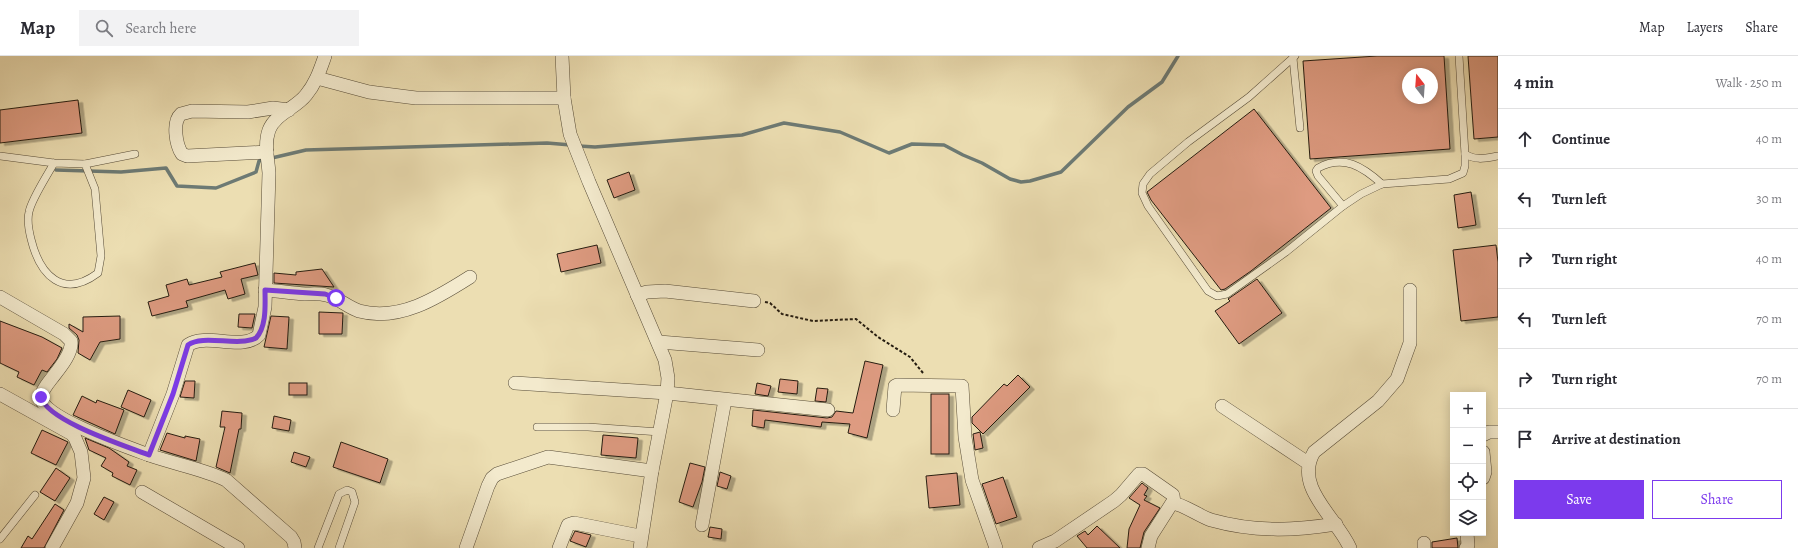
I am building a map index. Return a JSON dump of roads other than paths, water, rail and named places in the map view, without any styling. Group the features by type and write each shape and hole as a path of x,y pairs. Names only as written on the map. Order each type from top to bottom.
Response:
{"street":[{"path":"149,455 173,394 188,345 196,341 247,341 256,338 261,329 265,307 269,173 267,137 272,124 306,95 317,78 324,56"},
{"path":"559,548 568,525 574,523 640,542 660,432 668,378 666,364 659,342 637,295 570,134 564,98 562,56"},
{"path":"317,78 369,92 416,98 564,98"},
{"path":"267,154 195,156 182,154 178,145 176,120 178,116 185,112 192,111 248,112 273,108 288,110"},
{"path":"265,290 325,294 358,310 373,314 387,314 402,312 418,306 450,290 470,277"},
{"path":"1350,548 1308,480 1308,463 1314,452 1378,401 1398,379 1410,343 1410,290"},
{"path":"637,295 647,292 665,291 754,301"},
{"path":"0,297 64,334 71,341 70,349 60,367 46,386 41,397 43,404 48,409 108,441 170,463 216,475 226,480 291,537 295,548"},
{"path":"659,342 758,350"},
{"path":"515,383 666,393 725,400 767,402 828,410"},
{"path":"893,410 895,386 897,385 959,385 964,388 965,437 972,480 996,548"},
{"path":"0,394 72,434 76,438 81,452 84,478 77,503 52,548"},
{"path":"702,525 725,400"},
{"path":"1222,406 1308,463"},
{"path":"1486,434 1498,432"},
{"path":"466,548 492,478 505,471 548,457 652,471"},
{"path":"1039,548 1055,541 1114,501 1139,474 1143,474 1173,496 1174,503"},
{"path":"142,492 238,548"},
{"path":"1174,503 1209,519 1253,529 1290,529 1336,524"},
{"path":"1148,548 1151,536 1170,504 1174,503"},
{"path":"1466,548 1468,545 1468,536"}],"lane":[{"path":"1294,57 1249,97 1188,142 1150,174 1143,184 1142,193 1148,206 1208,291 1217,296 1227,294 1286,252 1343,206 1361,194 1382,184 1449,179 1463,173 1465,166 1465,154 1459,56"},
{"path":"1294,57 1300,128"},
{"path":"0,156 54,163 85,164 135,154"},
{"path":"1465,154 1479,159 1498,156"},
{"path":"54,163 28,212 29,231 34,250 42,268 55,281 72,285 89,280 98,273 101,256 96,189 85,164"},
{"path":"1343,206 1318,176 1316,171 1318,168 1330,164 1353,163 1365,170 1382,184"},
{"path":"536,427 588,426 660,432"},
{"path":"318,548 339,494 347,490 352,492 355,502 339,548"},
{"path":"0,539 35,495"}],"waterway":[{"path":"579,146 595,147 742,135 784,123 840,132 889,153 912,144 944,145 982,163 1010,179 1021,182 1030,181 1061,172 1128,107 1162,82 1178,56"},
{"path":"56,170 121,172 166,168 177,186 216,188 256,172 259,161 306,150 547,143 571,145"}]}
